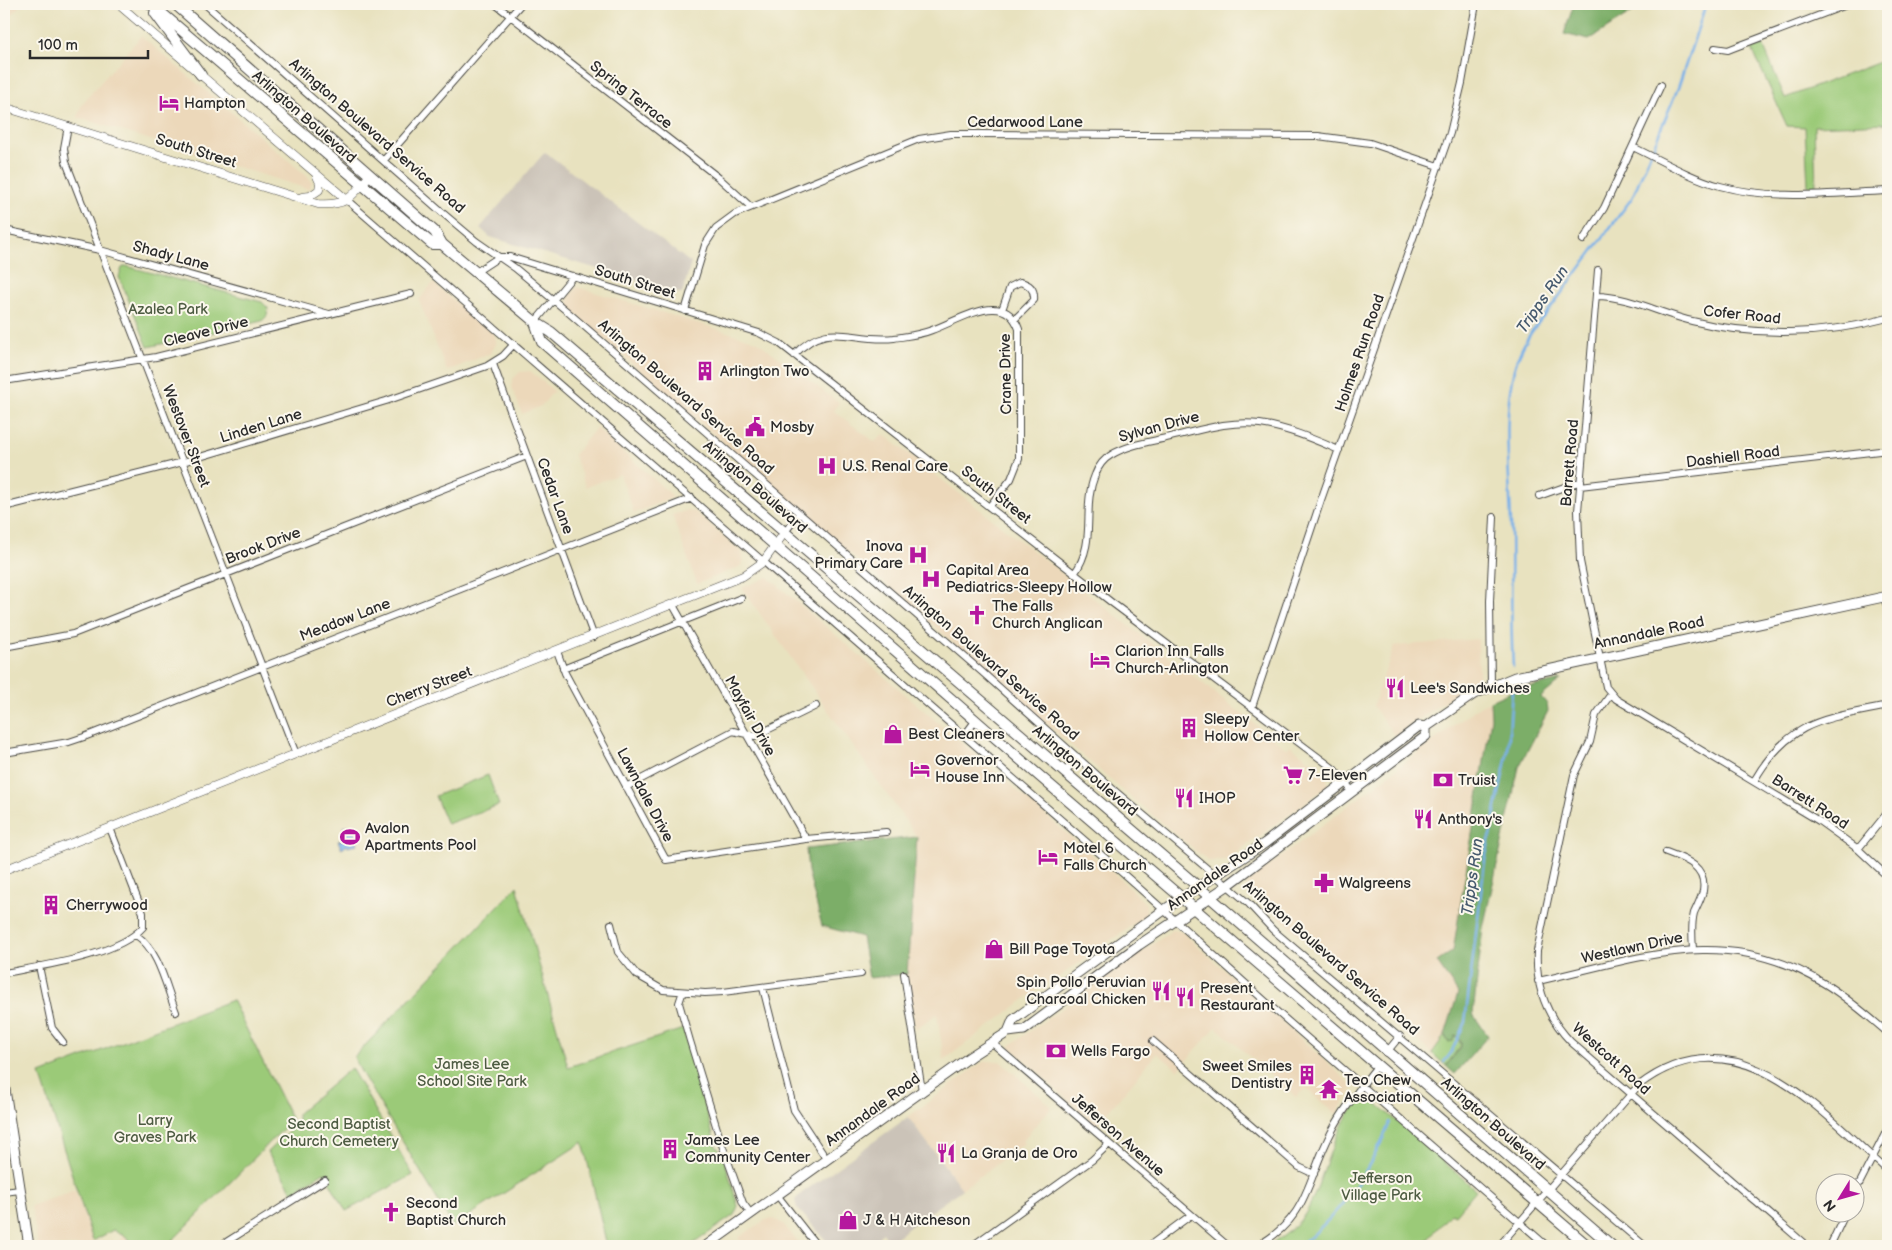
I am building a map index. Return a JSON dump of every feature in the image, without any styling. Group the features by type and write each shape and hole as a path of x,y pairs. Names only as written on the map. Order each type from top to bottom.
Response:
{"highway":[{"path":"149,4 201,75"},
{"name":"Arlington Boulevard","path":"149,4 361,186 432,244 442,244"},
{"name":"Arlington Boulevard","path":"175,4 435,232 442,244 535,322 552,332 1612,1246"},
{"name":"Arlington Boulevard","path":"535,322 542,342 777,544 976,720 1183,899 1588,1246"},
{"path":"1362,1052 1372,1055 1386,1052"},
{"path":"1378,1066 1401,1065"}],"main road":[{"name":"Annandale Road","path":"1008,1032 1014,1020 1164,910 1217,876 1346,783 1419,726 1426,727 1458,704 1491,686 1515,677 1601,657 1886,596"},
{"name":"Annandale Road","path":"706,1246 991,1042 1008,1032 1024,1030 1175,921 1228,886 1426,736 1426,727"},
{"path":"4,1083 5,1104 29,1246"}],"street":[{"path":"118,4 692,498 1547,1246"},
{"name":"Arlington Boulevard Service Road","path":"204,4 468,235 553,300 1217,876 1273,930 1645,1246"},
{"name":"Spring Terrace","path":"495,4 719,178 751,207"},
{"path":"384,160 521,4"},
{"name":"Holmes Run Road","path":"1252,707 1458,104 1476,4"},
{"path":"1716,48 1721,50 1733,48 1849,4"},
{"path":"1583,240 1604,208 1636,148 1660,85"},
{"name":"South Street","path":"4,107 293,196 328,205 348,201"},
{"name":"Westover Street","path":"68,126 64,148 66,162 296,754"},
{"name":"Cedarwood Lane","path":"685,311 701,255 709,236 722,222 751,207 920,139 951,134 1338,138 1375,145 1438,166"},
{"path":"1636,148 1699,179 1722,186 1758,193 1789,195 1888,190"},
{"path":"293,196 310,196 316,193 320,186 315,172"},
{"path":"348,201 370,175"},
{"name":"Shady Lane","path":"4,230 100,250 330,314"},
{"path":"476,272 499,257"},
{"name":"South Street","path":"499,257 510,257 770,338 794,354 1074,574 1334,769 1353,792"},
{"name":"Barrett Road","path":"1598,270 1578,511 1580,561 1601,657"},
{"path":"535,322 573,276"},
{"path":"794,354 808,342 823,334 867,339 892,338 929,331 987,310 1002,310 1010,286 1020,282 1030,285 1033,290 1034,300 1015,320"},
{"name":"Cleave Drive","path":"4,381 143,360 411,294"},
{"name":"Cofer Road","path":"1596,296 1612,297 1694,322 1770,332 1840,328 1888,318"},
{"name":"Crane Drive","path":"989,507 1012,479 1018,459 1019,329 1015,320 1002,310"},
{"path":"493,364 514,344"},
{"name":"Cedar Lane","path":"493,364 594,637"},
{"name":"Linden Lane","path":"4,507 183,462 386,402 456,379 493,364"},
{"name":"Sylvan Drive","path":"1074,574 1085,556 1088,545 1091,490 1094,476 1104,460 1121,450 1209,427 1242,423 1260,424 1297,432 1339,450"},
{"name":"Dashiell Road","path":"1539,496 1580,484 1888,450"},
{"name":"Brook Drive","path":"4,647 74,634 527,456"},
{"name":"Meadow Lane","path":"4,752 69,742 84,737 692,498"},
{"name":"Cherry Street","path":"4,870 594,637 743,576 763,562 799,514"},
{"path":"1491,686 1490,601 1494,517"},
{"path":"1886,596 1888,608"},
{"path":"563,669 741,598"},
{"name":"Mayfair Drive","path":"673,604 744,734 806,840"},
{"name":"Lawndale Drive","path":"557,651 563,669 666,860 806,840 886,832"},
{"path":"1601,657 1604,682 1611,694"},
{"name":"Barrett Road","path":"1611,694 1812,816 1858,849 1888,877"},
{"name":"Westcott Road","path":"1611,694 1596,715 1590,742 1574,776 1537,951 1538,982 1546,1008 1561,1032 1807,1246"},
{"path":"626,787 733,731 755,736 816,706"},
{"path":"1754,781 1773,751 1784,741 1807,726 1888,706"},
{"path":"964,736 976,720"},
{"path":"1064,773 1078,757"},
{"path":"1858,849 1888,812"},
{"path":"4,972 89,956 136,935 143,927 143,913 110,828"},
{"path":"1666,852 1694,864 1702,878 1703,893 1692,925 1693,949"},
{"path":"611,924 618,952 637,975 663,990 723,992 861,974"},
{"path":"136,935 152,949 176,1012"},
{"name":"Westlawn Drive","path":"1538,982 1653,955 1693,949 1733,950 1779,961 1825,984 1888,1033"},
{"path":"39,966 52,1028 63,1042"},
{"path":"904,974 922,1091"},
{"path":"763,988 794,1110 827,1160"},
{"path":"686,992 680,998 679,1003 721,1142 743,1203 750,1214"},
{"path":"1386,1052 1400,1036"},
{"path":"1153,1041 1299,1166 1314,1174"},
{"name":"Jefferson Avenue","path":"991,1042 1228,1246"},
{"path":"1500,1246 1630,1094 1649,1077 1676,1065 1700,1060 1736,1062 1769,1073 1789,1085 1888,1171"},
{"path":"1257,1246 1289,1222 1306,1196 1332,1131 1378,1066"},
{"path":"1864,1173 1888,1128"},
{"path":"972,1246 1092,1160 1109,1144"},
{"path":"220,1246 325,1180"},
{"path":"4,1192 20,1190"},
{"path":"777,1195 818,1246"},
{"path":"1150,1246 1191,1215"},
{"path":"1830,1246 1841,1222"}],"shaded area":[{"path":"4,4 21,4 4,25"},
{"path":"141,36 309,178 312,182 308,189 77,117 82,104"},
{"path":"545,152 691,263 682,294 490,237 480,228"},
{"path":"433,283 493,333 496,344 491,353 447,371 419,300"},
{"path":"577,287 757,341 839,403 834,411 875,442 883,434 1287,749 1290,745 1326,773 1328,786 1225,861 1208,861 1119,787 568,308 569,296"},
{"path":"530,371 554,391 541,406 522,414 512,387 513,379 520,372"},
{"path":"596,428 674,497 634,513 620,474 586,487 574,455"},
{"path":"688,510 695,512 742,552 743,563 739,567 697,584 672,515"},
{"path":"768,577 1119,878 1146,904 1146,913 1142,918 1053,981 1052,979 944,1060 937,1014 915,1029 907,974 917,837 742,588"},
{"path":"1478,639 1479,677 1395,736 1373,706 1394,646"},
{"path":"1561,680 1526,709 1545,719 1519,767 1483,928 1438,962 1488,1036 1455,1074 1246,888 1249,881 1481,705 1510,692"},
{"path":"1173,930 1182,932 1353,1086 1336,1114 1305,1088 1296,1097 1216,1027 1178,1070 1157,1053 1096,1126 1009,1046"},
{"path":"1000,1061 1052,1107 1022,1141 1025,1143 962,1189 908,1117 983,1062"},
{"path":"908,1117 962,1189 889,1242 883,1233 868,1246 831,1246 797,1208 795,1200"},
{"path":"75,1190 93,1242 83,1246 38,1246 31,1206"},
{"path":"773,1219 782,1223 802,1246 746,1246 738,1238 765,1220"},
{"path":"129,1230 132,1246 110,1246 117,1243"}],"green space":[{"path":"1574,4 1645,4 1589,40 1564,34"},
{"path":"1763,45 1785,98 1888,59 1888,123 1814,126 1816,186 1808,186 1805,127 1787,126 1752,49"},
{"name":"Azalea Park","path":"126,266 262,302 268,308 267,316 262,321 148,347 119,277 122,268"},
{"path":"1561,680 1541,697 1547,704 1548,711 1519,767 1483,928 1473,1014 1488,1036 1455,1074 1446,1066 1461,1047 1461,1042 1455,1035 1453,1041 1448,1042 1445,1035 1458,993 1437,962 1453,951 1491,718 1490,701 1510,692"},
{"path":"488,775 499,805 447,824 435,796"},
{"path":"917,837 907,974 869,978 862,937 822,926 808,871 806,849"},
{"name":"James Lee School Site Park","path":"517,886 568,1067 683,1029 716,1146 723,1155 738,1206 734,1215 690,1246 607,1246 583,1142 453,1226 361,1072 354,1057"},
{"name":"Larry Graves Park","path":"232,1000 292,1120 167,1246 136,1246 124,1235 113,1230 93,1241 40,1074"},
{"path":"1445,1035 1447,1041 1457,1036 1461,1045 1446,1066 1432,1053"},
{"name":"Second Baptist Church Cemetery","path":"351,1068 413,1175 346,1211 324,1172 293,1192 267,1152 298,1123 297,1114"},
{"name":"Jefferson Village Park","path":"1364,1099 1374,1101 1476,1190 1455,1215 1451,1213 1422,1246 1268,1246 1288,1232 1305,1214 1345,1119 1354,1107"}],"water":[{"name":"Avalon Apartments Pool","path":"349,825 356,835 354,836 357,844 348,847 347,845 342,849 338,841 347,838 343,827"}],"waterway":[{"name":"Tripps Run","path":"1513,667 1508,408 1514,369 1531,332 1632,198 1678,88 1706,4"},
{"name":"Tripps Run","path":"1444,1062 1451,1053 1465,1022 1485,860 1508,750 1512,690"},
{"name":"Tripps Run","path":"1300,1246 1328,1220 1353,1190 1374,1157 1390,1122"}],"place":[{"name":"Hampton","path":"169,103"},
{"name":"Arlington Two","path":"705,371"},
{"name":"Mosby","path":"755,427"},
{"name":"U.S. Renal Care","path":"827,466"},
{"name":"Inova Primary Care","path":"918,555"},
{"name":"Capital Area Pediatrics-Sleepy Hollow","path":"931,579"},
{"name":"The Falls Church Anglican","path":"977,615"},
{"name":"Clarion Inn Falls Church-Arlington","path":"1100,660"},
{"name":"Lee's Sandwiches","path":"1395,688"},
{"name":"Sleepy Hollow Center","path":"1189,728"},
{"name":"Best Cleaners","path":"893,734"},
{"name":"Governor House Inn","path":"920,769"},
{"name":"7-Eleven","path":"1293,775"},
{"name":"Truist","path":"1443,780"},
{"name":"IHOP","path":"1184,798"},
{"name":"Anthony's","path":"1423,819"},
{"name":"Avalon Apartments Pool","path":"350,837"},
{"name":"Motel 6 Falls Church","path":"1048,857"},
{"name":"Walgreens","path":"1324,883"},
{"name":"Cherrywood","path":"51,905"},
{"name":"Bill Page Toyota","path":"994,949"},
{"name":"Spin Pollo Peruvian Charcoal Chicken","path":"1161,991"},
{"name":"Present Restaurant","path":"1185,997"},
{"name":"Wells Fargo","path":"1056,1051"},
{"name":"Sweet Smiles Dentistry","path":"1307,1075"},
{"name":"Teo Chew Association","path":"1329,1089"},
{"name":"James Lee Community Center","path":"670,1149"},
{"name":"La Granja de Oro","path":"946,1153"},
{"name":"Second Baptist Church","path":"391,1212"},
{"name":"J & H Aitcheson","path":"848,1220"}]}
